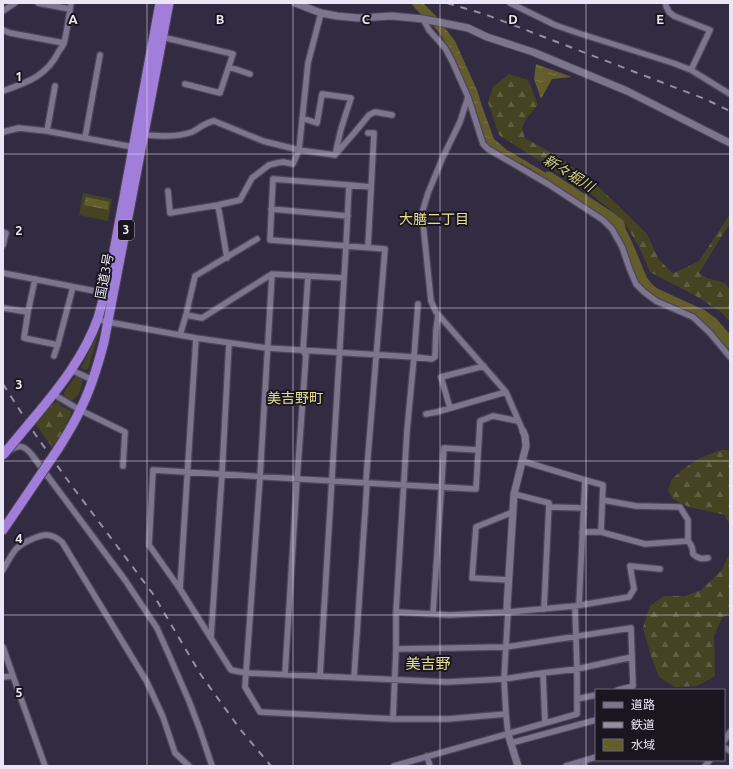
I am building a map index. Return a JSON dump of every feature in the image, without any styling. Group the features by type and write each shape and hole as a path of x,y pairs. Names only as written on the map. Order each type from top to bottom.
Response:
{"highway":[{"name":"国道3号","path":"4,529 58,449 80,410 93,380 108,322 140,134 160,3"},
{"name":"国道3号","path":"3,455 72,370 91,336 105,293 133,148 140,134 169,3"}],"street":[{"path":"3,11 15,3"},
{"path":"3,91 36,78 48,68 56,58 64,43 70,6 38,3"},
{"path":"295,3 321,13 337,16 358,18 392,16 423,19 468,28 487,37 533,52 627,91 730,143"},
{"path":"510,3 555,25 691,70 730,94"},
{"path":"666,3 669,12 674,16 710,30 691,70"},
{"path":"168,191 170,213 218,205 240,200 252,178 269,165 284,162 293,164 299,150 308,63 321,13"},
{"path":"423,19 429,30 445,48 452,61 468,97 483,144 488,149 548,184 603,220 612,229 622,247 636,284 656,301 693,317 710,333 730,357"},
{"path":"3,30 10,33 64,43"},
{"path":"162,37 233,54 220,94 185,84"},
{"path":"85,138 100,55"},
{"path":"229,67 250,74"},
{"path":"47,131 55,86"},
{"path":"302,118 317,123 322,94 351,98 341,129 335,155"},
{"path":"468,97 460,122 428,193 422,213 431,301 436,312 506,392 525,436 526,446 514,494 504,679 508,734 518,766"},
{"path":"335,155 369,115 375,112 392,115"},
{"path":"140,134 171,136 180,135 192,131 207,122 214,121 263,141 299,150 335,155"},
{"path":"3,132 19,128 47,131 133,148"},
{"path":"368,133 374,133 368,247"},
{"path":"354,678 366,480 385,249 270,240 271,210 273,179 371,187"},
{"path":"320,676 349,185"},
{"path":"218,205 227,258"},
{"path":"271,210 348,216"},
{"path":"3,232 6,233 3,245"},
{"path":"180,335 195,276 257,239"},
{"path":"3,273 105,293"},
{"path":"186,315 202,318 272,274 344,278"},
{"path":"272,274 260,477 245,687 260,712 393,719 448,719 506,714"},
{"path":"285,674 306,355 303,351 308,276"},
{"path":"35,279 24,338 58,345"},
{"path":"54,356 73,287"},
{"path":"393,719 396,612 403,486 418,304"},
{"path":"3,308 28,312"},
{"path":"97,319 196,338 267,348 376,354 432,359 435,357 438,315"},
{"path":"180,589 196,338"},
{"path":"210,637 222,474 229,343"},
{"path":"450,408 441,377 484,366"},
{"path":"72,370 93,380"},
{"path":"426,414 506,392"},
{"path":"53,394 80,410 125,432 123,466"},
{"path":"518,421 493,416 480,421 476,489 403,486 153,470 149,545 180,589 231,670 246,673 448,682 504,679 578,669 632,657"},
{"path":"3,455 17,447 25,448 29,451 125,580 157,628 191,708 212,766"},
{"path":"433,614 444,448 478,450"},
{"path":"522,461 603,485 601,532"},
{"path":"394,766 578,714 576,636 585,480"},
{"path":"514,494 549,503 544,609"},
{"path":"603,500 636,506 680,507 688,520 688,541 692,545 693,554 702,559 708,558"},
{"path":"550,507 584,508"},
{"path":"509,580 472,578 476,527 513,512"},
{"path":"582,532 601,532 645,544 688,541"},
{"path":"3,570 18,547 41,535 56,537 62,542 148,682 163,717 175,753 189,766"},
{"path":"396,612 457,615 508,612 577,605 629,597 634,589 630,566 660,569"},
{"path":"396,649 506,647 631,628 633,686 622,689"},
{"path":"3,646 45,766"},
{"path":"543,673 545,723"},
{"path":"3,677 13,676"},
{"path":"577,700 595,695"},
{"path":"511,743 595,720"},
{"path":"427,756 430,766"},
{"path":"566,766 584,764 595,758"}],"green space":[{"path":"509,74 528,80 538,105 526,119 522,128 525,138 559,157 601,189 647,234 659,260 673,273 699,261 730,214 730,223 699,273 707,278 725,283 730,290 730,322 721,312 694,295 650,272 639,247 623,220 586,190 499,135 488,102 493,87"},
{"path":"83,193 112,199 108,221 79,215"},
{"path":"100,329 88,369 82,369 81,367"},
{"path":"77,377 82,380 80,391 73,400 68,399 64,396 64,392 74,378"},
{"path":"57,402 61,406 71,411 71,414 62,434 52,447 35,423 54,403"},
{"path":"721,450 730,450 730,526 725,515 689,507 673,499 668,490 672,479 683,469 700,458"},
{"path":"730,552 730,614 722,618 714,636 715,676 697,686 675,687 659,677 652,659 643,628 650,606 664,596 685,596 701,590 722,570"}],"water":[{"path":"411,3 423,3 436,16 455,41 477,90 494,139 507,150 563,183 560,187 521,163 519,164 488,146 466,87 449,49 439,32"},
{"path":"536,64 572,77 552,79 541,99 534,79"},
{"path":"86,197 109,202 108,210 84,205"}],"waterway":[{"name":"新々堀川","path":"549,177 619,224 642,280 648,288 654,293 702,315 713,323 730,343"}],"railway":[{"path":"447,3 487,15 705,99 730,111"},
{"path":"3,384 35,434 66,478 153,594 201,675 240,729 271,766"}],"district":[{"name":"大膳二丁目","path":"434,219"},
{"name":"美吉野町","path":"295,398"},
{"name":"美吉野","path":"428,664"}]}
